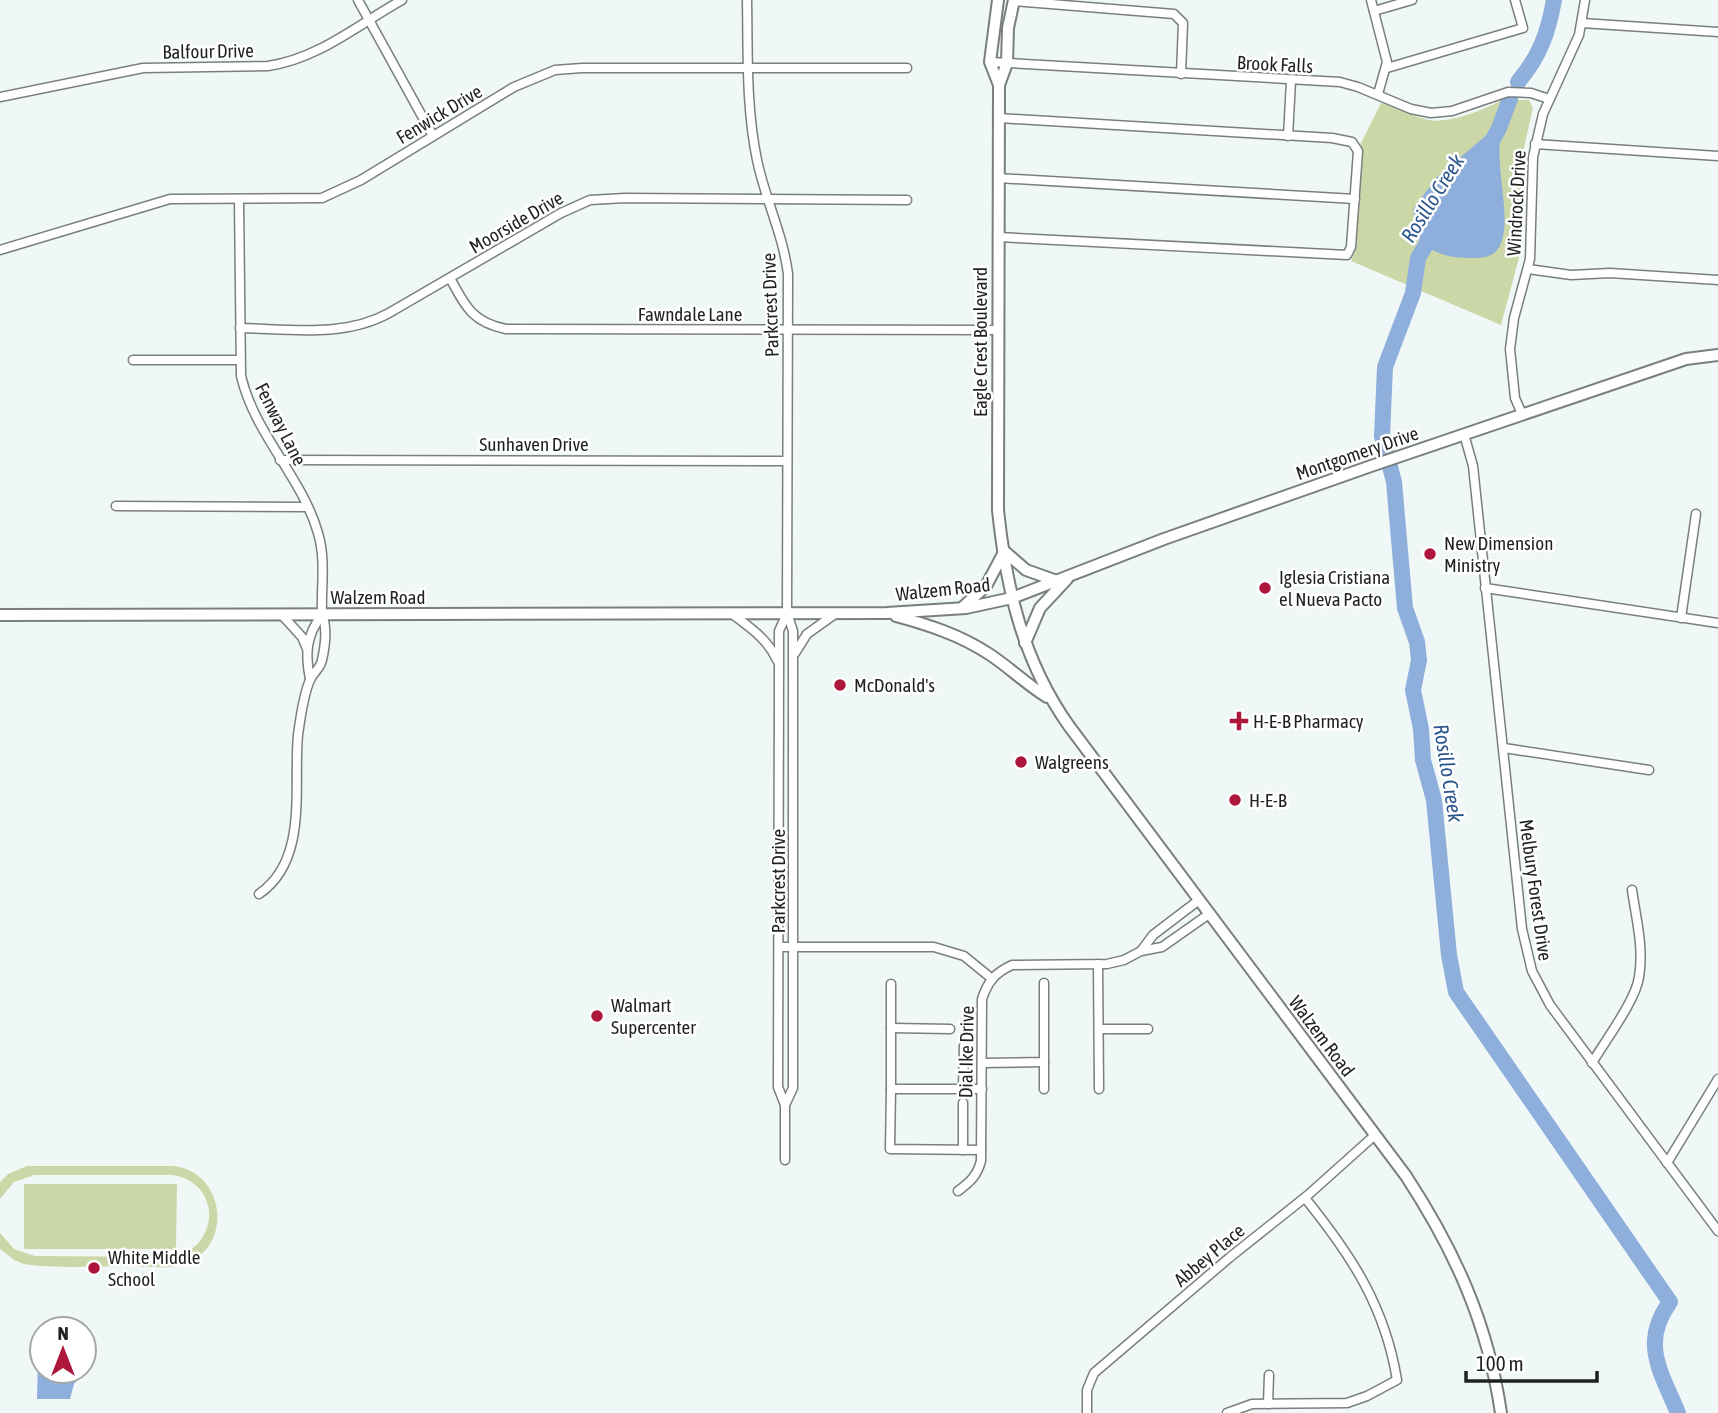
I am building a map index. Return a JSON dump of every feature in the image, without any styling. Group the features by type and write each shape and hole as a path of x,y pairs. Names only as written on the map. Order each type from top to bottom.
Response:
{"main road":[{"name":"Eagle Crest Boulevard","path":"998,0 990,62 999,85"},
{"name":"Eagle Crest Boulevard","path":"1012,598 1002,552 998,510 997,330 999,85 1007,63 1014,1"},
{"name":"Montgomery Drive","path":"1012,598 1175,535 1521,414 1686,359 1718,355"},
{"path":"961,609 986,586 1002,552 1026,570 1057,581"},
{"path":"1025,643 1040,608 1069,576"},
{"name":"Walzem Road","path":"0,615 887,613 961,609 1012,598 1025,643 1049,699 1375,1135 1433,1218 1454,1255 1487,1345 1501,1413"},
{"path":"887,613 966,640 1049,699"}],"street":[{"path":"358,0 433,136"},
{"name":"Balfour Drive","path":"0,97 143,68 284,64 321,49 402,0"},
{"name":"Parkcrest Drive","path":"747,0 750,123 758,163 784,245 788,274 787,613 793,631 793,1088 785,1105"},
{"path":"1371,0 1386,52 1387,68 1378,94"},
{"path":"1374,11 1412,0"},
{"path":"1387,68 1523,28 1515,0"},
{"name":"Windrock Drive","path":"1521,414 1515,398 1510,349 1514,318 1532,242 1535,144 1549,99 1574,48 1582,23 1585,0"},
{"path":"1014,1 1174,14 1183,23 1181,74"},
{"path":"1582,23 1718,33"},
{"name":"Brook Falls","path":"990,62 1340,82 1378,94 1411,109 1431,113 1452,111 1508,92 1531,93 1549,99"},
{"name":"Fenwick Drive","path":"0,250 170,199 322,198 361,180 514,87 555,70 907,68"},
{"path":"1288,136 1291,81"},
{"path":"998,237 1347,255 1351,247 1357,146 1352,142 1332,138 999,118"},
{"path":"1535,144 1718,156"},
{"path":"998,178 1355,199"},
{"name":"Fenway Lane","path":"239,199 241,376 248,401 262,430 307,506 318,531 324,564 322,615 326,630 322,663 310,680"},
{"name":"Moorside Drive","path":"240,328 333,329 379,319 561,213 590,200 907,200"},
{"path":"1528,268 1571,275 1610,273 1718,280"},
{"name":"Fawndale Lane","path":"450,278 468,311 481,321 506,329 997,330"},
{"path":"133,360 239,360"},
{"name":"Melbury Forest Drive","path":"1464,434 1470,452 1522,929 1529,963 1550,1005 1718,1231"},
{"name":"Sunhaven Drive","path":"280,460 787,461"},
{"path":"116,506 307,506"},
{"path":"1681,618 1696,514"},
{"path":"1485,588 1718,623"},
{"path":"730,613 764,638 779,666"},
{"name":"Parkcrest Drive","path":"785,1160 785,1105 778,1087 779,631 787,613"},
{"path":"793,656 807,634 836,613"},
{"path":"282,615 302,637 308,653"},
{"path":"259,894 274,880 293,834 297,804 298,735 310,680 307,663 311,629 322,615"},
{"path":"1504,748 1649,770"},
{"path":"1592,1063 1631,998 1639,976 1641,953 1632,890"},
{"path":"1141,951 1153,935 1199,900"},
{"path":"779,947 934,947 964,956 991,978 1012,965 1098,964 1125,960 1141,951 1162,947 1209,914"},
{"path":"1098,964 1099,1089"},
{"name":"Dial Ike Drive","path":"958,1191 971,1182 978,1172 981,1150 982,999 991,978"},
{"path":"1044,983 1044,1089"},
{"path":"891,984 890,1149 981,1150"},
{"path":"891,1028 950,1029"},
{"path":"1098,1030 1148,1029"},
{"path":"963,1089 964,1046"},
{"path":"982,1063 1044,1062"},
{"path":"1667,1163 1718,1079"},
{"path":"778,1087 793,1088"},
{"path":"891,1089 982,1089"},
{"path":"963,1103 963,1150"},
{"name":"Abbey Place","path":"1087,1413 1087,1390 1094,1373 1229,1258 1305,1198 1375,1135"},
{"path":"1227,1413 1252,1404 1347,1403 1397,1380 1393,1353 1366,1284 1342,1243 1305,1198"},
{"path":"1268,1404 1269,1375"}],"green space":[{"path":"1503,99 1529,100 1533,108 1523,152 1520,254 1501,325 1351,261 1356,249 1360,145 1381,103 1437,121 1467,115"},
{"path":"27,1166 173,1166 190,1171 203,1181 212,1194 217,1209 217,1226 212,1241 202,1254 186,1264 172,1267 50,1266 24,1264 14,1260 0,1249 0,1233 14,1249 35,1256 172,1257 188,1251 200,1241 207,1229 209,1215 207,1202 200,1190 188,1180 172,1175 34,1175 14,1182 0,1199 0,1182 8,1174"},
{"path":"24,1184 177,1184 176,1249 24,1249"}],"water":[{"path":"1495,128 1499,128 1502,133 1502,240 1495,253 1485,257 1455,257 1434,251 1423,243 1412,228 1415,222 1413,209 1437,177"},
{"path":"37,1385 74,1385 70,1399 37,1399"}],"waterway":[{"name":"Rosillo Creek","path":"1518,82 1542,44 1554,0"},
{"name":"Rosillo Creek","path":"1490,145 1510,99"},
{"name":"Rosillo Creek","path":"1436,228 1418,258 1413,293 1385,367 1382,436 1394,482 1405,608 1417,642 1419,660 1413,690 1421,729 1423,760 1434,800 1449,955 1456,992 1670,1302 1656,1331 1656,1358 1678,1413"}],"place":[{"name":"New Dimension Ministry","path":"1430,554"},
{"name":"Iglesia Cristiana el Nueva Pacto","path":"1265,588"},
{"name":"McDonald's","path":"840,685"},
{"name":"H-E-B Pharmacy","path":"1239,721"},
{"name":"Walgreens","path":"1021,762"},
{"name":"H-E-B","path":"1235,800"},
{"name":"Walmart Supercenter","path":"597,1016"},
{"name":"White Middle School","path":"94,1268"}]}
